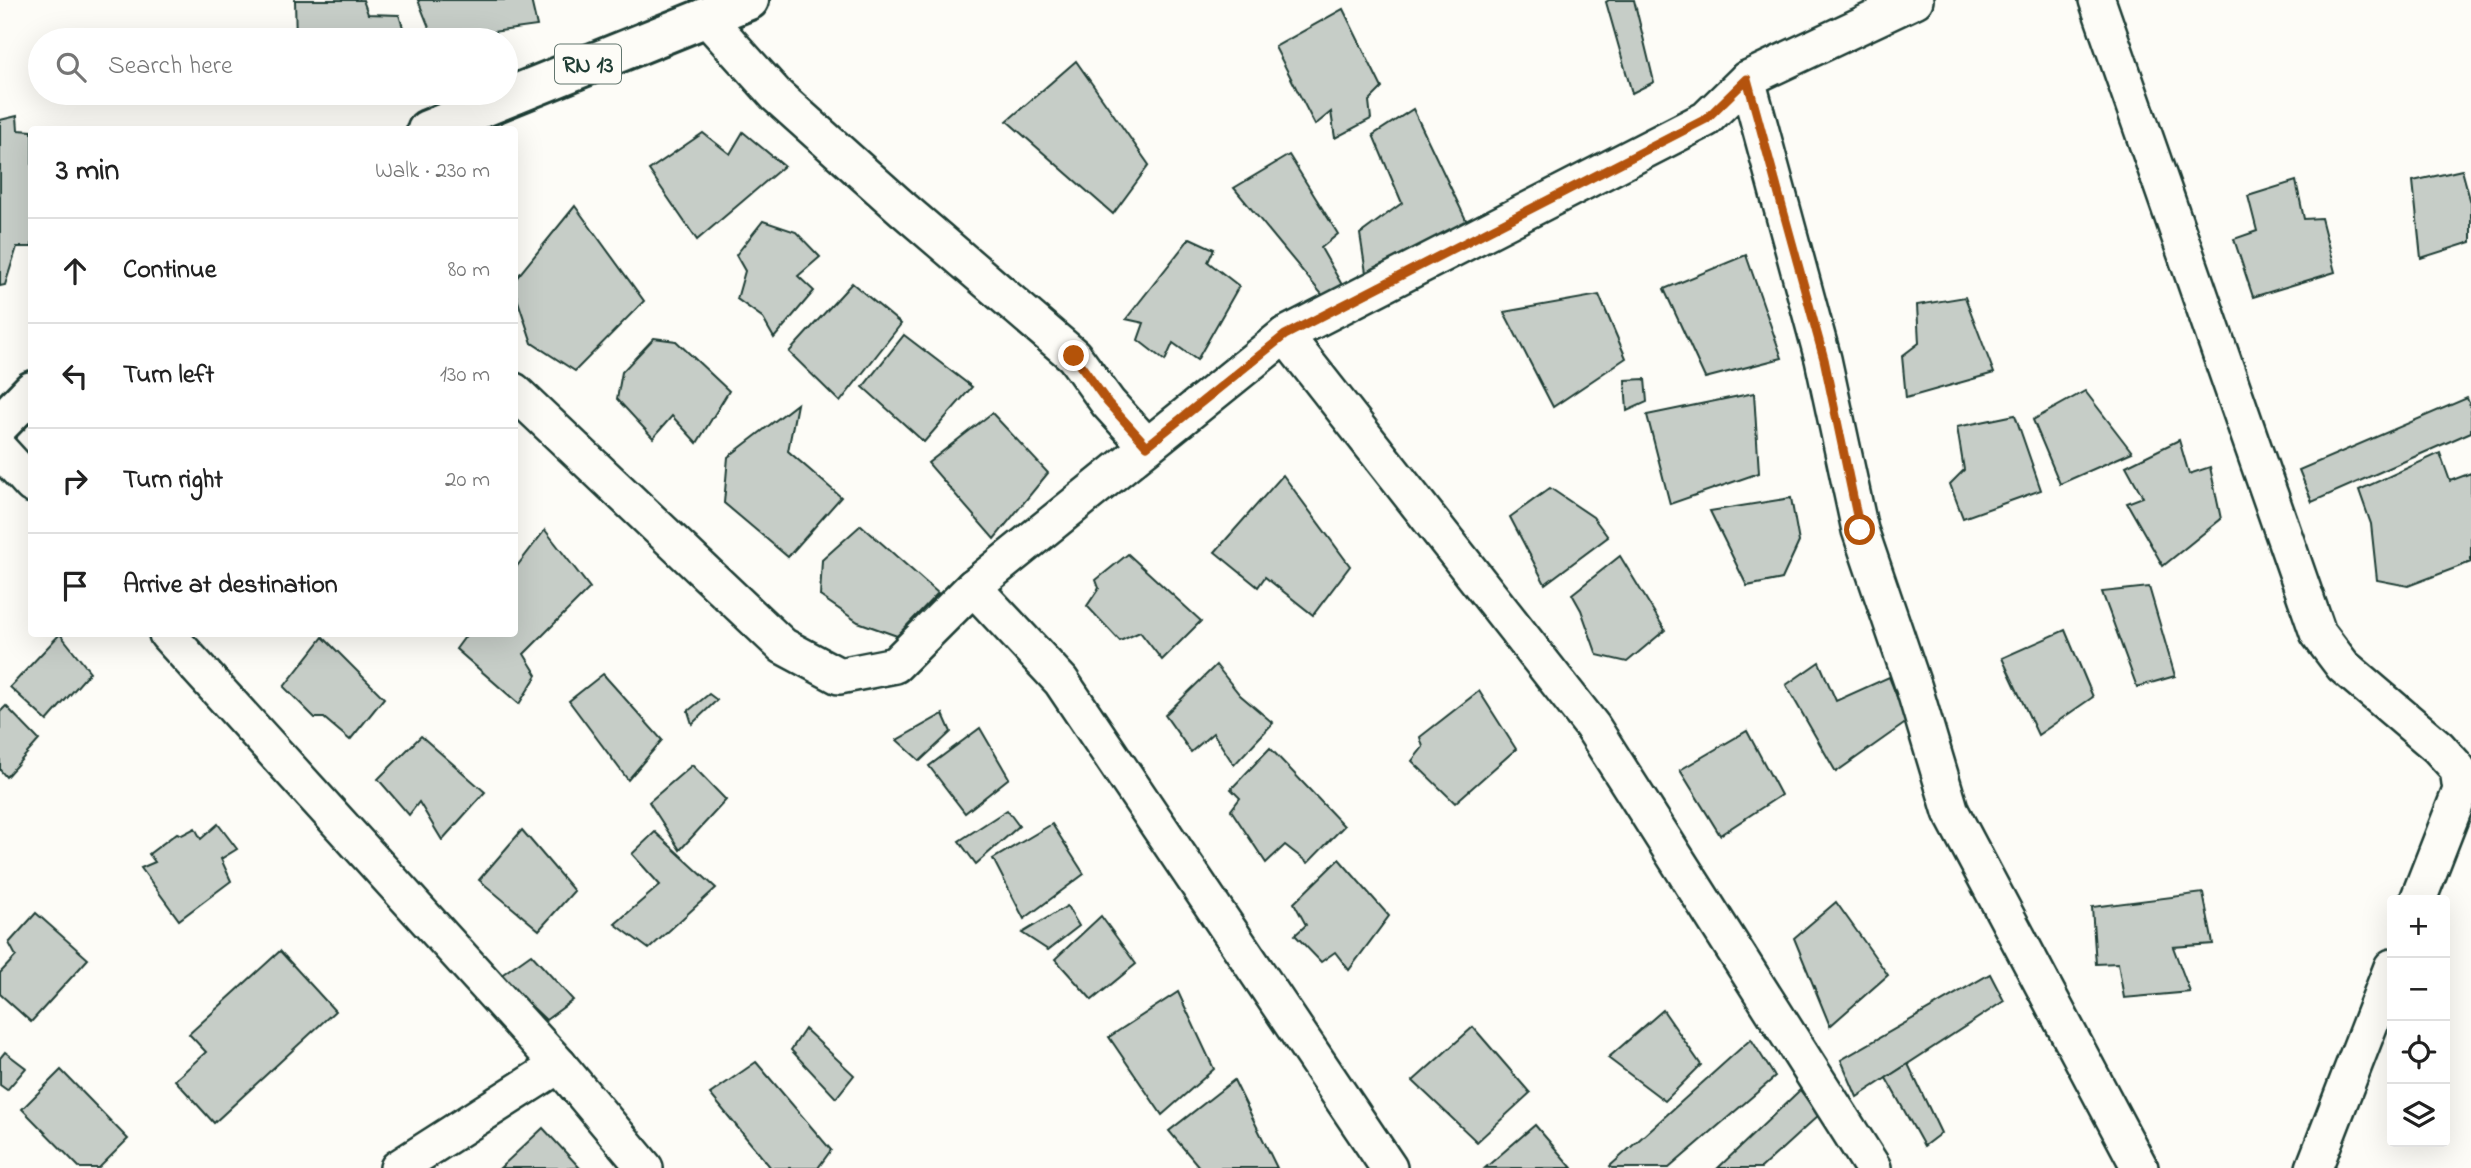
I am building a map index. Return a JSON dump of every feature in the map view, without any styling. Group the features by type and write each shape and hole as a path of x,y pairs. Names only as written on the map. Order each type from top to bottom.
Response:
{"main road":[{"name":"RN 13","path":"518,93 749,0"},
{"name":"RN 13","path":"437,126 488,105"},
{"path":"0,424 28,395"}],"street":[{"path":"518,395 783,646 839,676 895,665 973,587 1285,335 1706,119 1747,79 1915,0"},
{"path":"2097,0 2318,633 2343,666 2438,747 2458,769 2461,790 2420,895"},
{"path":"705,16 777,96 1074,356 1108,403 1147,446"},
{"path":"1747,79 1824,359 1860,530 1914,688 1951,812 2140,1168"},
{"path":"1285,335 1592,726 1873,1168"},
{"path":"0,450 28,481"},
{"path":"973,587 1061,681 1389,1168"},
{"path":"170,637 559,1065 645,1168"},
{"path":"2314,1168 2387,980"},
{"path":"398,1168 559,1065"}],"building":[{"path":"295,0 363,0 368,14 399,15 403,28 296,28"},
{"path":"418,0 531,0 537,26 518,29 429,28"},
{"path":"1634,0 1654,82 1632,93 1606,2"},
{"path":"1343,9 1382,88 1369,101 1371,119 1335,138 1331,112 1315,125 1275,47"},
{"path":"1076,61 1149,165 1113,214 1007,121"},
{"path":"1413,109 1468,224 1366,273 1360,234 1402,203 1373,135"},
{"path":"17,116 18,130 28,131 28,247 17,247 5,285 0,286 0,120"},
{"path":"743,132 784,166 697,240 649,170 703,133 730,154"},
{"path":"1289,155 1338,234 1321,248 1342,285 1324,297 1234,188"},
{"path":"2462,170 2471,203 2471,242 2421,258 2413,181"},
{"path":"2296,181 2304,219 2321,218 2335,272 2253,297 2234,239 2257,231 2248,196"},
{"path":"575,206 644,301 575,371 532,343 518,301 518,276"},
{"path":"763,221 796,232 820,257 798,276 814,291 774,338 762,317 737,299 745,271 736,255"},
{"path":"1190,238 1214,249 1208,262 1239,286 1197,360 1173,343 1165,361 1138,340 1144,323 1126,319"},
{"path":"1746,255 1782,358 1705,378 1664,289"},
{"path":"852,283 901,324 840,402 789,352"},
{"path":"1599,295 1626,358 1553,407 1504,312"},
{"path":"1965,297 1994,373 1906,398 1902,356 1919,343 1917,305"},
{"path":"904,335 972,387 924,442 863,387"},
{"path":"654,338 676,341 729,391 697,443 672,416 653,438 617,399 622,372"},
{"path":"1645,379 1647,402 1627,411 1625,380"},
{"path":"2085,391 2132,452 2060,484 2033,420"},
{"path":"1754,393 1759,473 1670,504 1647,415"},
{"path":"2467,398 2471,408 2471,432 2312,502 2299,470"},
{"path":"797,404 788,451 841,497 788,557 724,503 728,457"},
{"path":"992,413 1048,473 994,539 928,463"},
{"path":"2015,415 2041,490 1963,518 1950,484 1964,470 1957,427"},
{"path":"2179,440 2189,474 2210,467 2221,519 2163,566 2127,503 2143,497 2126,466"},
{"path":"2440,453 2450,481 2471,473 2471,562 2408,586 2377,580 2371,524 2359,490"},
{"path":"1283,475 1350,566 1313,615 1265,577 1258,587 1215,552"},
{"path":"1550,488 1593,517 1608,537 1545,584 1510,517"},
{"path":"1791,498 1799,542 1782,579 1747,586 1710,511"},
{"path":"861,525 938,593 897,636 858,622 820,596 822,560"},
{"path":"545,530 590,588 524,654 537,675 519,704 456,649 465,637 518,637 518,565"},
{"path":"1128,554 1201,621 1162,660 1140,632 1120,641 1087,606 1099,588 1096,580"},
{"path":"1620,556 1665,630 1627,662 1597,655 1581,610 1572,594"},
{"path":"2149,587 2175,676 2137,687 2102,592"},
{"path":"2065,630 2093,697 2038,735 2002,658"},
{"path":"57,637 62,637 90,672 47,721 10,687"},
{"path":"323,637 384,698 350,740 324,718 315,718 284,687"},
{"path":"1819,662 1836,701 1889,677 1907,722 1836,772 1786,685"},
{"path":"1216,665 1240,695 1273,723 1234,765 1213,733 1191,752 1165,715"},
{"path":"603,674 662,740 628,780 569,701"},
{"path":"1479,691 1516,749 1455,803 1412,761 1423,747 1420,737"},
{"path":"709,694 717,700 692,724 688,711"},
{"path":"6,706 39,740 6,777 0,770 0,712"},
{"path":"943,714 951,732 920,761 897,740"},
{"path":"980,728 1009,778 965,813 929,766"},
{"path":"1747,731 1781,795 1720,835 1680,770"},
{"path":"421,736 485,792 442,840 419,802 409,815 378,779"},
{"path":"1270,748 1344,826 1308,863 1285,845 1266,863 1231,810 1240,798 1231,789"},
{"path":"692,765 726,800 680,850 649,802"},
{"path":"1007,810 1019,826 976,864 959,841"},
{"path":"218,824 237,849 221,859 231,881 179,920 141,868 155,862 149,854 177,833 182,835 195,828 201,839"},
{"path":"1052,824 1084,874 1024,919 993,859"},
{"path":"522,830 574,891 539,930 479,880"},
{"path":"655,832 716,888 649,949 615,924 660,885 632,854"},
{"path":"1339,859 1389,916 1349,970 1335,952 1321,962 1295,935 1306,925 1294,903"},
{"path":"2203,893 2213,944 2173,947 2190,992 2124,998 2118,963 2096,964 2092,907"},
{"path":"1836,902 1888,975 1830,1026 1794,938"},
{"path":"1067,906 1079,926 1048,950 1022,933"},
{"path":"36,913 88,959 31,1022 0,994 0,973 16,956 9,943"},
{"path":"1101,916 1136,964 1092,1000 1055,959"},
{"path":"280,951 335,1011 214,1123 175,1080 206,1052 189,1034"},
{"path":"531,954 573,1000 546,1020 500,976"},
{"path":"1990,974 2004,1001 1857,1097 1841,1060"},
{"path":"1178,992 1214,1069 1162,1115 1109,1037"},
{"path":"1663,1010 1701,1065 1665,1101 1608,1058"},
{"path":"1473,1027 1530,1093 1477,1142 1413,1081"},
{"path":"805,1029 854,1075 836,1098 791,1050"},
{"path":"1751,1039 1775,1077 1669,1168 1610,1166"},
{"path":"5,1052 26,1068 7,1090 0,1085 0,1058"},
{"path":"756,1062 831,1150 818,1168 771,1168 710,1094"},
{"path":"1908,1064 1941,1133 1924,1146 1886,1078"},
{"path":"61,1070 128,1139 99,1168 80,1168 22,1109"},
{"path":"1234,1080 1277,1168 1200,1168 1169,1131"},
{"path":"1800,1090 1819,1115 1761,1168 1718,1168"},
{"path":"1535,1125 1572,1168 1485,1168"},
{"path":"543,1128 580,1168 500,1168"}],"route":[{"path":"1074,356 1108,403 1147,446 1285,335 1706,119 1747,79 1824,359 1860,530"}]}
